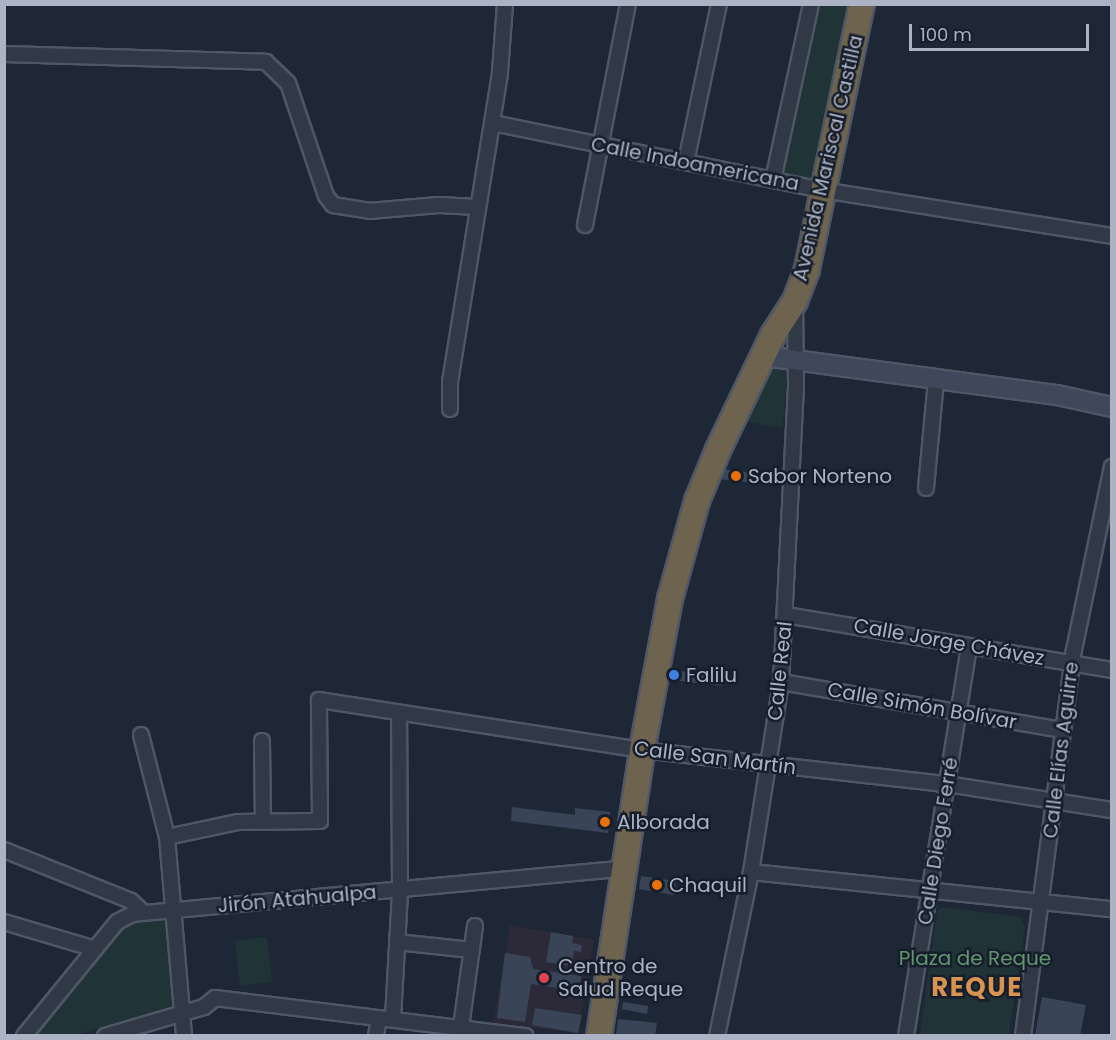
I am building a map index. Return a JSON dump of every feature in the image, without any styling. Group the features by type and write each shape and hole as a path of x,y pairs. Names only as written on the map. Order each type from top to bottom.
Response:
{"highway":[{"name":"Avenida Mariscal Castilla","path":"599,1035 642,750 670,599 697,501 764,356 795,301 822,190 862,4"}],"street":[{"path":"450,409 477,207 493,123 505,4"},
{"path":"585,225 628,4"},
{"path":"686,162 719,4"},
{"path":"773,180 811,4"},
{"path":"4,54 267,62 288,83 326,196 333,205 369,212 439,205 477,207"},
{"name":"Calle Indoamericana","path":"493,123 822,190 1112,236"},
{"name":"Calle Real","path":"717,1035 751,872 781,682 786,615 796,362 795,301"},
{"path":"764,356 936,381 1057,395 1112,407"},
{"path":"926,488 936,381"},
{"name":"Calle Elías Aguirre","path":"1023,1035 1056,800 1072,663 1112,466"},
{"name":"Calle Jorge Chávez","path":"786,615 1112,670"},
{"name":"Calle Diego Ferré","path":"906,1035 969,646"},
{"name":"Calle Simón Bolívar","path":"781,682 1063,730"},
{"name":"Calle San Martín","path":"263,822 320,821 319,700 399,716 642,750 947,784 1112,810"},
{"path":"376,1035 386,1018 398,942 399,716"},
{"path":"141,735 167,837 184,1035"},
{"path":"167,837 263,822 262,741"},
{"path":"4,850 131,901 143,912"},
{"name":"Jirón Atahualpa","path":"24,1035 117,922 143,912 400,891 625,868"},
{"path":"751,872 930,888 1031,903 1041,900 1112,909"},
{"path":"4,922 92,953"},
{"path":"461,1032 476,926"},
{"path":"4,931 92,953"},
{"path":"398,942 472,950"},
{"path":"105,1035 182,1013 216,998 386,1018 461,1032 526,1035"}],"shaded area":[{"name":"Centro de Salud Reque","path":"510,925 594,940 578,1033 493,1023"}],"green space":[{"path":"817,5 851,5 814,180 782,173"},
{"path":"772,361 788,366 783,428 741,421"},
{"name":"Plaza de Reque","path":"943,907 1020,917 1025,926 1009,1035 920,1035 937,911"},
{"path":"164,920 170,926 177,1006 75,1035 34,1036 128,923"},
{"path":"267,937 272,982 240,986 235,941"}],"building":[{"name":"Sabor Norteno","path":"722,469 752,473 751,483 719,479"},
{"path":"672,670 722,676 721,686 671,680"},
{"path":"512,807 575,815 575,808 610,812 608,833 511,821"},
{"name":"Chaquil","path":"641,876 676,881 674,895 639,889"},
{"path":"551,932 573,936 572,943 582,945 581,952 574,951 572,966 546,962"},
{"path":"505,953 530,957 533,969 581,976 580,987 559,980 558,988 531,984 525,1022 497,1018"},
{"path":"1042,997 1086,1005 1080,1036 1035,1036"},
{"path":"623,1002 648,1006 647,1014 622,1009"},
{"path":"535,1008 582,1015 578,1033 532,1025"},
{"path":"618,1019 657,1023 655,1036 616,1036"}],"waterway":[{"path":"1112,421 1112,426"}],"place":[{"name":"Sabor Norteno","path":"736,476"},
{"name":"Falilu","path":"674,675"},
{"name":"Alborada","path":"605,822"},
{"name":"Chaquil","path":"657,885"},
{"name":"Centro de Salud Reque","path":"544,978"}],"district":[{"name":"REQUE","path":"977,988"}]}
